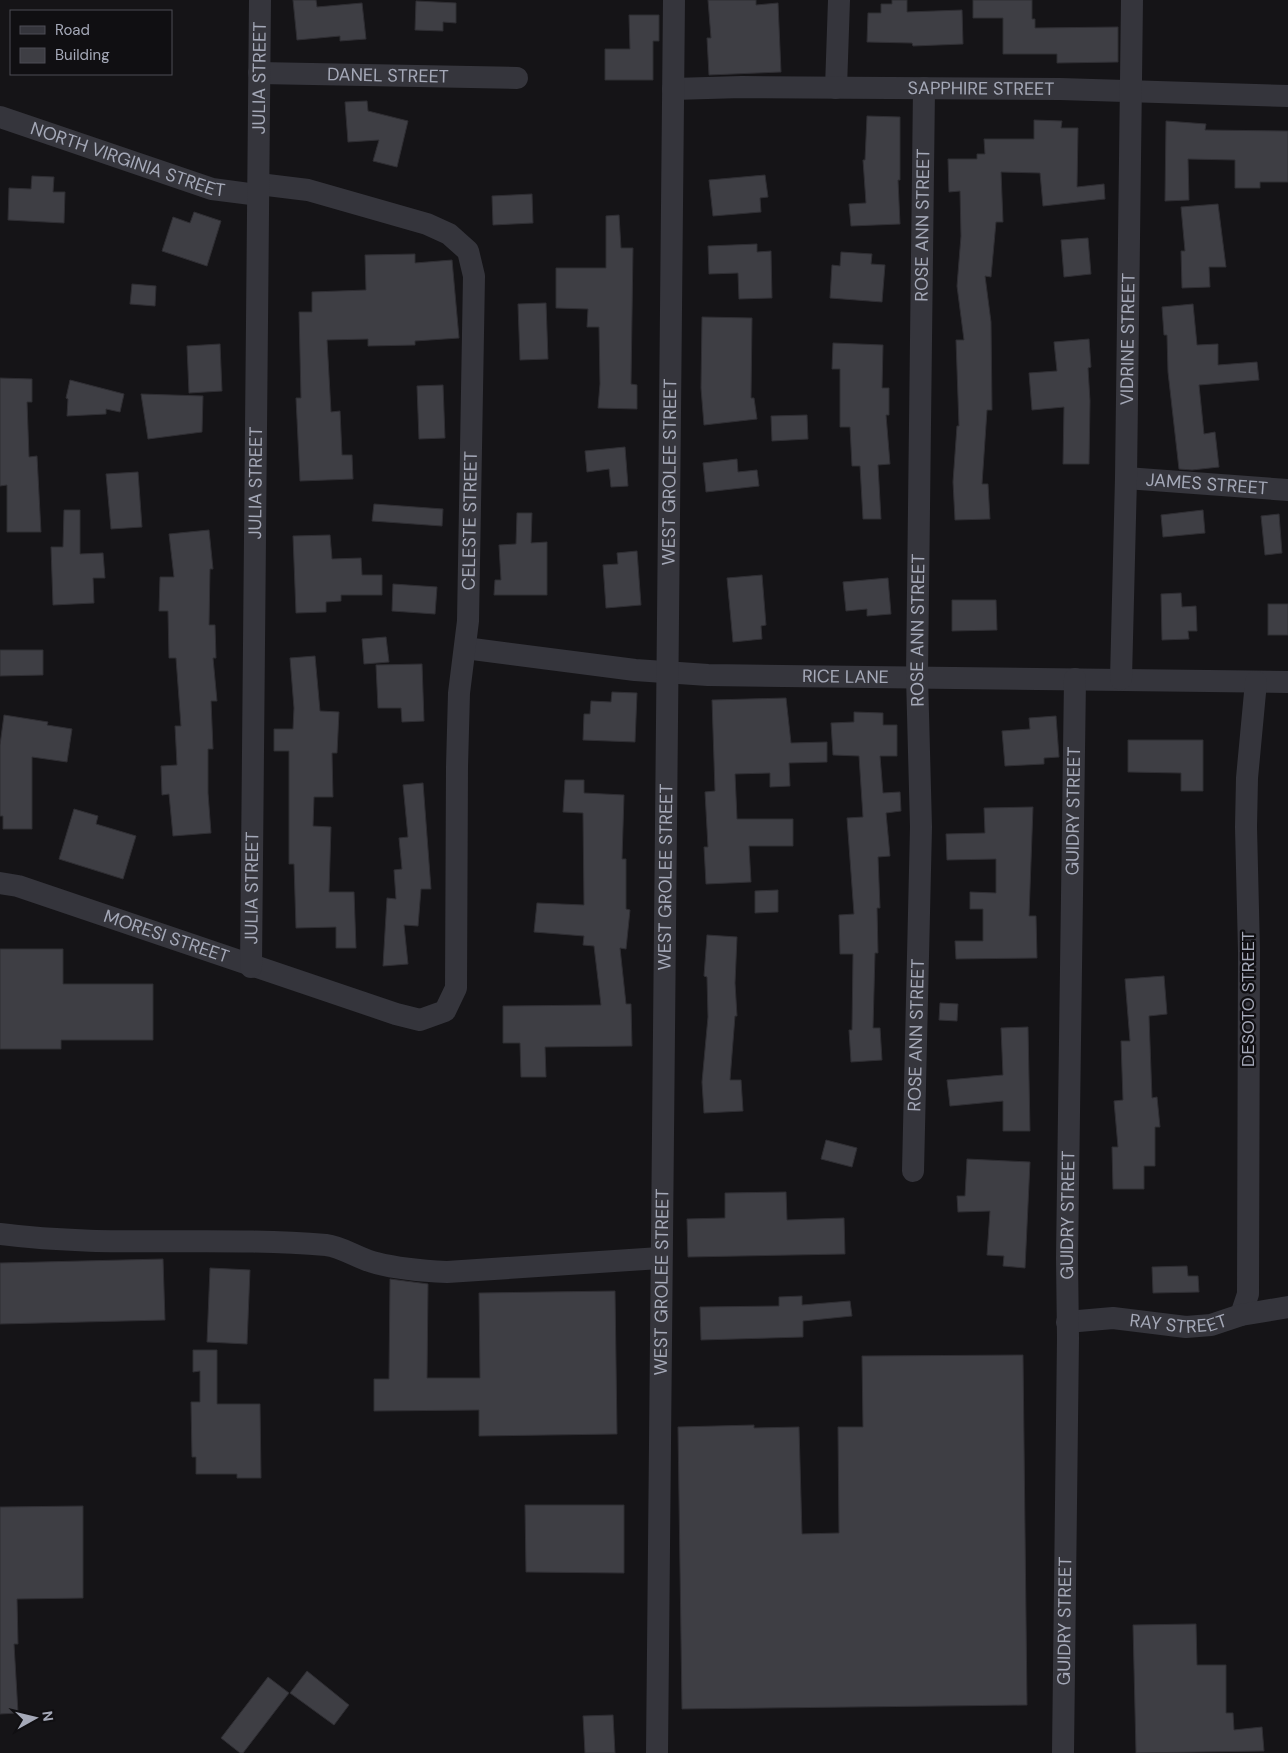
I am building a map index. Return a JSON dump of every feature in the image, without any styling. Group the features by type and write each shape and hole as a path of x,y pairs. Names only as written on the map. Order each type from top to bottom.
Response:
{"street":[{"name":"JULIA STREET","path":"251,967 260,0"},
{"name":"WEST GROLEE STREET","path":"657,1753 660,1258 663,1202 666,672 674,0"},
{"path":"836,88 839,0"},
{"name":"VIDRINE STREET","path":"1121,679 1126,478 1129,92 1132,0"},
{"name":"DANEL STREET","path":"259,73 517,78"},
{"name":"SAPPHIRE STREET","path":"673,89 924,88 1288,96"},
{"name":"ROSE ANN STREET","path":"913,1171 921,827 916,676 924,88"},
{"name":"NORTH VIRGINIA STREET","path":"0,117 120,156 212,189 259,190"},
{"name":"CELESTE STREET","path":"259,190 308,190 427,224 449,234 468,251 474,276 468,621 459,693 457,767 456,988 445,1010"},
{"name":"JAMES STREET","path":"1126,478 1288,490"},
{"name":"RICE LANE","path":"465,648 666,672 708,675 916,676 1288,682"},
{"name":"GUIDRY STREET","path":"1063,1753 1075,679"},
{"name":"DESOTO STREET","path":"1241,1315 1248,1294 1249,951 1246,818 1247,778 1256,682"},
{"name":"MORESI STREET","path":"0,883 18,886 251,967 303,982 396,1014 420,1020 445,1010"},
{"path":"0,1234 83,1242 230,1240 329,1245 375,1263 423,1271 447,1272 660,1258"},
{"name":"RAY STREET","path":"1067,1322 1113,1318 1186,1327 1212,1326 1241,1315 1288,1307"}],"building":[{"path":"293,0 316,0 317,7 362,3 366,39 340,41 340,36 297,40"},
{"path":"708,0 756,0 756,5 778,3 781,72 709,75 707,38 711,38"},
{"path":"892,0 907,0 907,12 962,10 963,44 913,46 912,43 867,42 868,13 881,13 881,4 892,4"},
{"path":"973,0 1032,0 1032,19 1035,19 1035,28 1118,27 1118,62 1057,63 1057,54 1003,54 1003,18 973,18"},
{"path":"416,1 456,3 456,23 443,22 443,31 415,30"},
{"path":"629,15 659,15 659,41 653,41 653,80 605,80 605,49 630,49"},
{"path":"367,101 368,111 408,121 397,167 373,161 379,140 348,142 345,102"},
{"path":"867,116 900,117 900,180 898,180 900,224 851,226 849,204 866,203 863,160 865,160"},
{"path":"1034,120 1062,121 1061,128 1078,128 1077,187 1104,184 1105,199 1043,206 1040,173 1001,172 1003,222 996,222 991,277 985,276 991,322 992,410 987,410 982,484 988,484 990,519 955,520 953,482 957,426 959,426 956,340 964,340 957,286 961,236 960,191 949,192 948,159 977,159 977,154 985,154 984,139 1034,139"},
{"path":"1166,121 1206,124 1205,130 1288,131 1288,182 1260,182 1260,188 1235,188 1235,160 1188,159 1189,200 1165,201"},
{"path":"765,175 768,197 760,198 761,212 713,216 709,180"},
{"path":"32,176 54,177 53,192 65,192 64,223 8,220 9,188 31,189"},
{"path":"532,194 533,223 493,225 492,196"},
{"path":"1218,204 1226,267 1209,267 1210,287 1182,288 1181,251 1185,251 1181,207"},
{"path":"194,212 221,221 207,266 162,251 173,217 190,223"},
{"path":"619,215 621,248 633,248 631,384 637,385 637,409 598,408 600,384 599,327 587,327 588,309 556,308 556,268 606,268 606,216"},
{"path":"1088,238 1091,274 1064,277 1061,240"},
{"path":"757,244 757,252 771,251 772,298 739,299 738,273 709,274 708,246"},
{"path":"841,252 872,254 871,264 885,265 882,302 830,298 832,265 840,266"},
{"path":"415,254 415,263 452,260 459,338 415,341 415,345 368,346 368,339 327,340 331,412 340,411 342,455 352,455 353,479 300,481 296,398 301,398 299,312 312,312 312,292 366,290 365,255"},
{"path":"132,284 156,286 155,306 130,304"},
{"path":"546,303 548,359 520,360 518,304"},
{"path":"1193,304 1197,345 1218,344 1218,365 1257,362 1259,380 1199,385 1204,434 1215,432 1219,467 1192,470 1179,469 1168,372 1167,335 1164,335 1162,307"},
{"path":"702,317 752,318 751,398 754,398 757,419 704,425 701,388"},
{"path":"1089,339 1091,367 1088,368 1090,401 1089,464 1063,464 1064,407 1032,410 1029,373 1057,371 1054,342"},
{"path":"833,343 883,345 882,388 889,388 889,415 886,415 890,464 878,465 881,519 863,519 860,466 852,466 850,427 840,427 840,369 832,369"},
{"path":"220,344 222,391 189,393 187,346"},
{"path":"0,378 32,379 32,402 27,402 29,457 37,456 41,532 7,532 7,485 0,486"},
{"path":"70,380 124,394 120,412 106,409 106,414 67,416 68,399 66,398"},
{"path":"443,385 445,438 419,439 417,386"},
{"path":"141,394 203,396 202,432 148,439"},
{"path":"807,415 808,439 772,441 771,416"},
{"path":"625,447 628,486 611,487 609,469 587,472 585,451"},
{"path":"737,459 738,472 757,470 759,486 706,492 703,463"},
{"path":"138,472 142,527 111,529 106,474"},
{"path":"374,504 443,509 442,526 372,521"},
{"path":"64,510 80,510 80,554 103,553 105,578 93,578 94,603 53,605 51,547 63,547"},
{"path":"1203,510 1205,533 1163,537 1161,515"},
{"path":"517,513 532,513 531,543 547,542 547,595 494,595 495,580 501,580 499,545 516,544"},
{"path":"1279,514 1282,553 1265,555 1261,516"},
{"path":"209,530 213,569 210,569 209,625 215,625 216,658 213,658 217,701 211,701 213,749 208,749 208,793 211,833 173,836 169,794 162,795 161,766 177,765 175,726 181,726 176,658 169,658 168,611 159,611 160,577 174,577 169,534"},
{"path":"330,535 332,559 361,558 362,575 382,575 382,595 341,595 341,601 326,602 326,612 296,613 293,536"},
{"path":"637,551 641,605 606,608 603,565 618,564 617,553"},
{"path":"762,575 766,625 761,626 762,639 733,642 727,578"},
{"path":"888,578 891,614 867,616 867,609 846,611 843,582"},
{"path":"393,584 437,587 435,614 392,611"},
{"path":"1181,593 1182,607 1196,606 1197,631 1188,631 1189,639 1162,640 1161,594"},
{"path":"952,600 996,600 997,630 952,631"},
{"path":"1268,604 1288,604 1288,635 1268,635"},
{"path":"386,637 389,662 364,664 362,639"},
{"path":"0,650 43,650 43,675 0,676"},
{"path":"315,656 320,711 339,712 337,753 332,753 333,797 314,797 313,826 331,827 329,892 354,892 356,948 336,948 336,927 296,928 294,864 289,864 289,751 274,751 274,729 293,729 294,708 290,658"},
{"path":"422,664 424,721 402,722 401,708 378,708 376,665"},
{"path":"612,692 637,693 635,742 583,740 584,714 590,714 591,701 611,702"},
{"path":"786,698 791,743 827,742 827,762 789,763 790,786 770,787 770,773 735,774 737,819 793,819 793,846 749,846 751,882 706,884 704,847 708,847 705,792 715,791 712,700"},
{"path":"854,712 883,713 883,725 897,725 897,756 880,756 883,793 900,792 901,811 886,813 890,856 878,857 880,908 877,908 878,953 875,953 873,1028 880,1028 882,1060 851,1062 849,1030 852,1030 853,954 840,954 839,915 854,914 847,818 863,817 859,756 833,755 831,723 854,722"},
{"path":"4,715 48,722 47,725 72,729 67,762 32,757 32,829 3,829 3,816 0,816 0,745"},
{"path":"1056,716 1059,757 1044,758 1044,764 1005,766 1002,731 1030,729 1029,718"},
{"path":"1128,740 1203,740 1203,791 1181,791 1181,773 1128,772"},
{"path":"565,780 584,780 584,793 624,795 622,859 626,859 626,909 630,910 626,949 620,948 626,1004 631,1004 632,1046 545,1047 546,1077 521,1077 520,1043 503,1043 503,1006 601,1005 594,946 583,945 584,936 534,932 537,903 584,905 583,813 563,812"},
{"path":"423,783 431,889 421,889 418,926 404,925 408,964 383,966 387,898 396,899 394,870 402,869 399,838 408,837 403,785"},
{"path":"1033,807 1029,916 1036,916 1037,958 956,959 955,941 983,941 983,909 970,909 970,892 996,893 996,859 947,860 946,834 985,833 984,808"},
{"path":"74,809 98,816 96,824 136,836 123,879 59,859"},
{"path":"778,890 778,912 755,913 755,891"},
{"path":"707,935 737,937 735,983 737,1016 735,1016 730,1080 741,1080 743,1111 704,1113 702,1082 708,1017 707,977 704,976"},
{"path":"0,949 63,949 63,984 153,984 153,1040 61,1040 61,1049 0,1049"},
{"path":"1164,976 1167,1014 1149,1016 1152,1098 1157,1097 1160,1127 1155,1127 1155,1166 1144,1166 1144,1189 1113,1189 1112,1147 1118,1147 1114,1101 1123,1100 1121,1041 1130,1041 1125,979"},
{"path":"940,1003 958,1004 957,1021 939,1020"},
{"path":"1028,1027 1030,1131 1003,1131 1003,1101 950,1106 947,1080 1003,1075 1001,1028"},
{"path":"826,1140 857,1148 852,1167 821,1159"},
{"path":"967,1159 1030,1162 1025,1268 1003,1266 1004,1256 987,1255 990,1211 958,1212 957,1196 965,1196"},
{"path":"786,1192 787,1220 844,1218 845,1254 688,1257 687,1219 725,1218 725,1193"},
{"path":"163,1259 165,1320 0,1324 0,1263"},
{"path":"1187,1266 1188,1276 1198,1276 1199,1292 1153,1293 1152,1267"},
{"path":"210,1268 250,1270 247,1344 207,1342"},
{"path":"390,1279 428,1284 427,1378 480,1378 479,1293 615,1291 617,1434 479,1436 479,1410 374,1411 374,1379 389,1379"},
{"path":"802,1296 802,1305 850,1301 852,1316 803,1321 803,1337 701,1340 700,1307 779,1306 779,1297"},
{"path":"193,1350 217,1350 217,1404 260,1404 261,1478 237,1478 237,1474 196,1474 196,1457 192,1457 191,1402 200,1402 200,1371 193,1372"},
{"path":"1023,1355 1027,1705 682,1709 678,1427 754,1425 754,1428 799,1427 802,1534 839,1533 838,1427 863,1427 862,1356"},
{"path":"525,1505 624,1505 624,1573 526,1572"},
{"path":"83,1506 83,1598 17,1599 18,1644 14,1644 18,1713 0,1714 0,1507"},
{"path":"1196,1624 1197,1665 1226,1665 1226,1713 1233,1713 1234,1730 1262,1727 1264,1751 1136,1753 1133,1625"},
{"path":"307,1671 349,1705 334,1725 290,1693"},
{"path":"268,1677 289,1693 243,1753 240,1753 221,1738"},
{"path":"613,1715 615,1753 585,1753 583,1716"}]}
